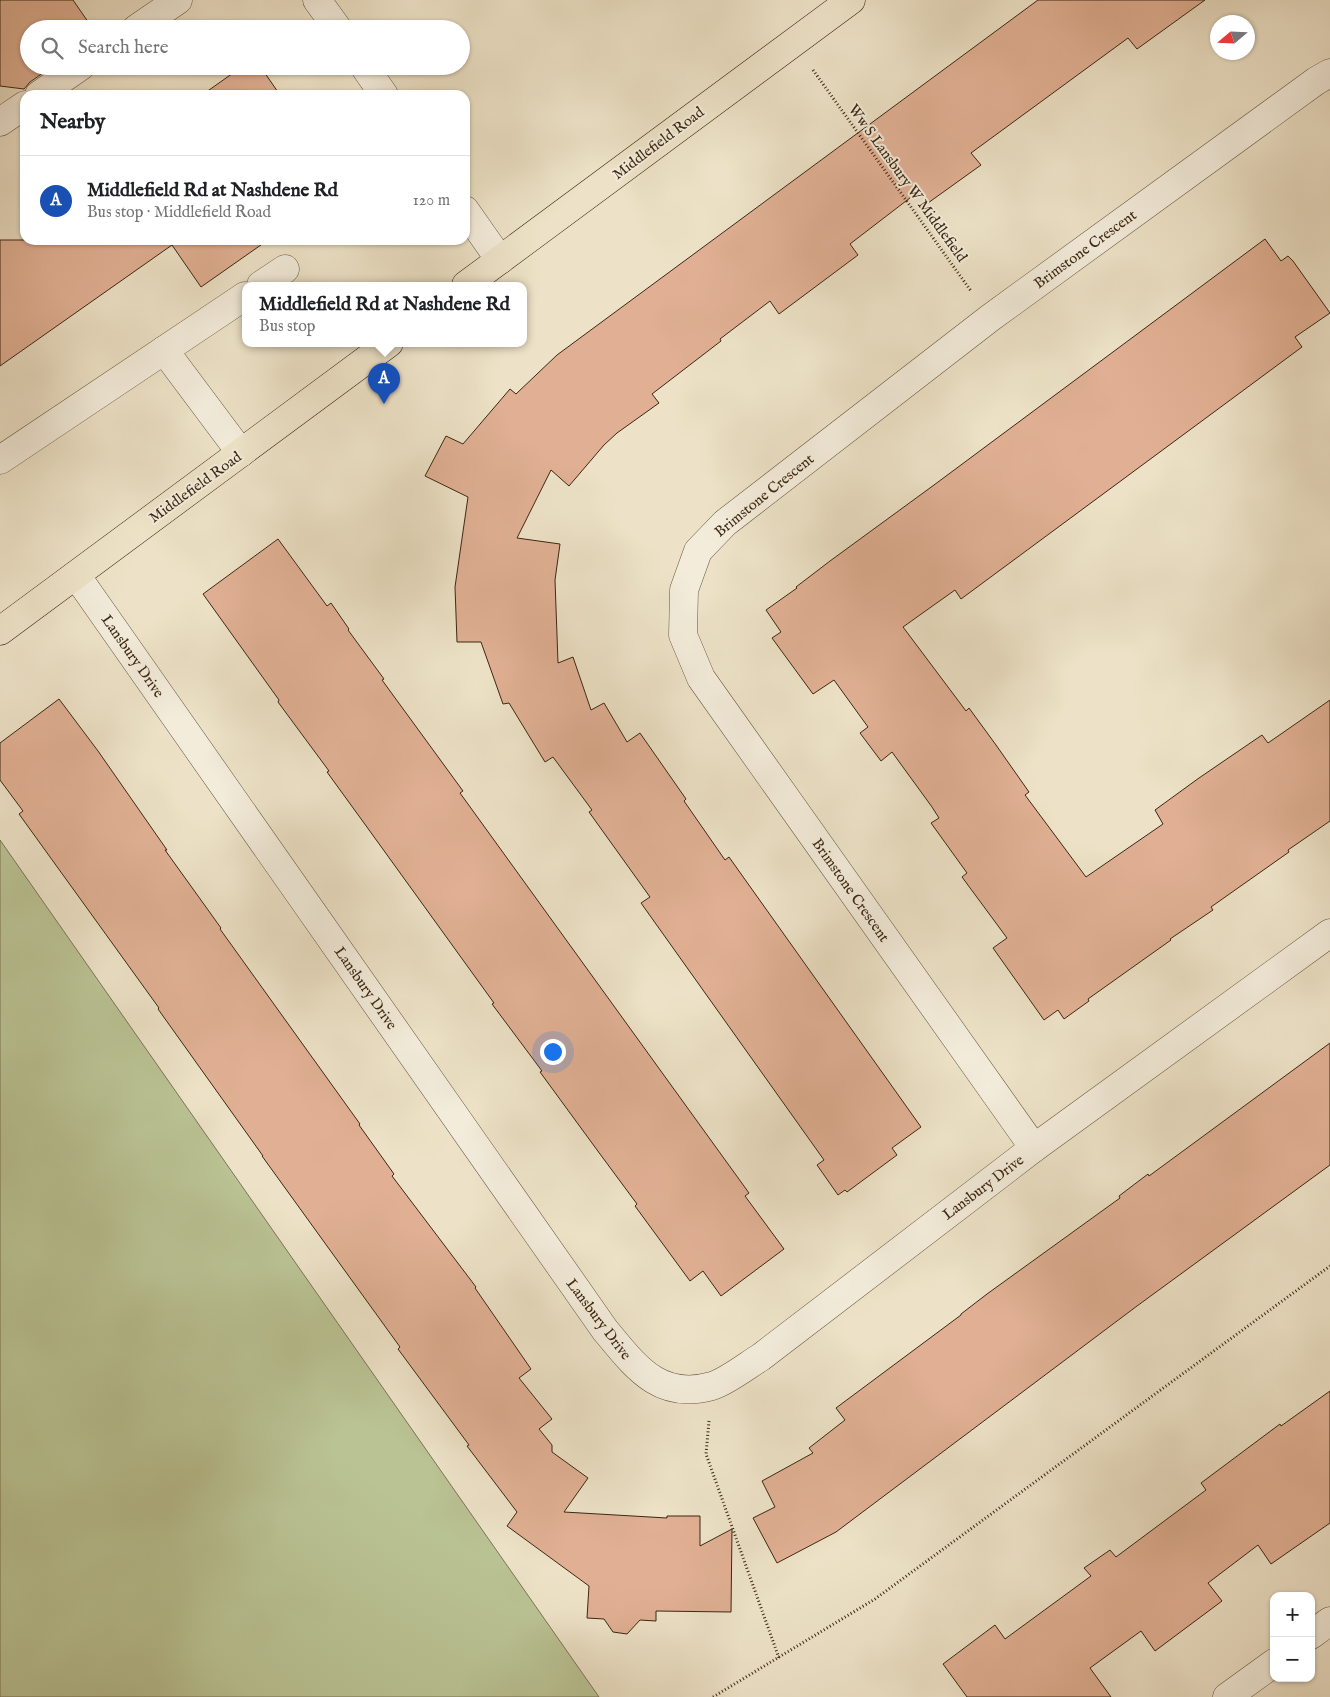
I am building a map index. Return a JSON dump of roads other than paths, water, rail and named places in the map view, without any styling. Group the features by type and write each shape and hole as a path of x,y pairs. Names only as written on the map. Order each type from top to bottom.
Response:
{"main road":[{"name":"Middlefield Road","path":"470,282 851,0"},
{"name":"Middlefield Road","path":"0,631 384,347"}],"street":[{"path":"319,1 332,20"},
{"name":"Brimstone Crescent","path":"1034,1148 701,678 683,635 684,590 698,551 725,523 990,318 1316,81 1330,73"},
{"path":"46,90 68,75"},
{"path":"370,75 381,90"},
{"path":"0,122 20,108"},
{"path":"470,217 500,260"},
{"path":"266,282 285,269"},
{"path":"0,460 242,298"},
{"path":"164,350 241,453"},
{"name":"Lansbury Drive","path":"76,575 605,1330 632,1363 648,1377 666,1386 687,1390 713,1386 761,1357 1034,1148 1330,933"},
{"path":"1315,1632 1330,1621"},
{"path":"1227,1697 1270,1666"}],"place":[{"name":"Middlefield Rd at Nashdene Rd","path":"384,404"}]}
